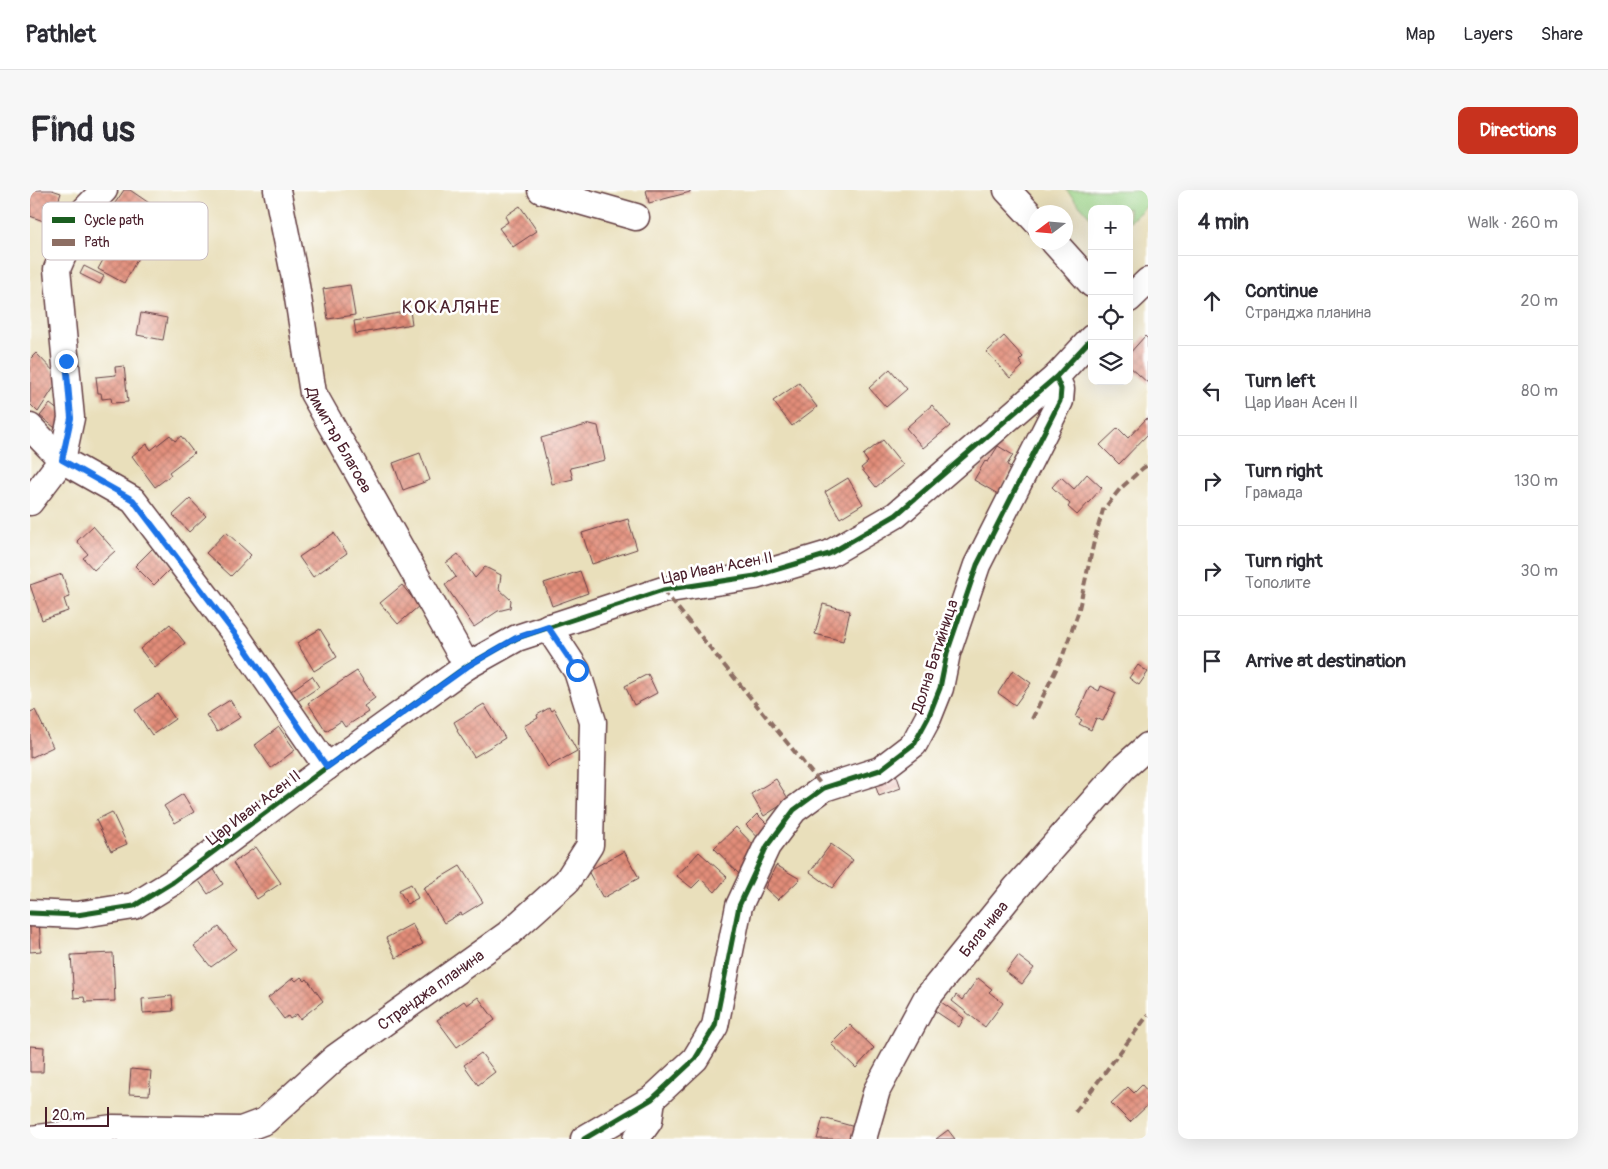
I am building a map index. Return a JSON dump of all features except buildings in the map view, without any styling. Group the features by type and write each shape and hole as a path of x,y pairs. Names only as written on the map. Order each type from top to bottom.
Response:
{"street":[{"path":"92,202 104,190"},
{"name":"Димитър Благоев","path":"277,190 295,279 313,392 468,666"},
{"path":"540,190 636,217"},
{"path":"1007,190 1028,212"},
{"path":"1061,250 1088,280"},
{"path":"30,502 62,460 71,418 56,269 60,260"},
{"path":"1133,295 1148,281"},
{"name":"Цар Иван Асен II","path":"30,913 77,915 134,906 173,882 327,767 468,666 516,638 663,590 755,576 829,554 896,515 1056,377 1090,340"},
{"name":"Долна Батийница","path":"584,1139 652,1099 695,1058 715,1026 739,906 767,846 794,810 824,788 880,770 914,744 928,718 940,688 947,654 977,565 1060,401 1061,389 1056,377"},
{"path":"30,427 62,460 133,500 235,634 327,767"},
{"name":"Странджа планина","path":"31,1139 113,1128 241,1130 265,1121 336,1057 508,934 567,881 590,845 593,722 577,670 548,627"},
{"name":"Бяла нива","path":"863,1139 877,1090 926,999 1016,888 1123,768 1148,746"},
{"path":"636,1139 649,1120 652,1099"}],"green space":[{"path":"1066,190 1148,190 1148,205 1133,218 1133,205 1088,205 1088,215"}],"marked path":[{"path":"1032,719 1063,655 1078,613 1103,510 1120,489 1148,465"},
{"path":"663,590 824,788"},
{"path":"1075,1112 1148,1015"}],"cycle path":[{"path":"30,913 77,915 134,906 173,882 467,666 517,638 663,590 755,576 829,554 896,515 1056,377 1090,340"},
{"path":"584,1139 652,1099 695,1059 715,1026 739,906 767,846 794,810 824,788 880,770 914,744 928,718 940,688 947,653 977,565 1060,401 1061,389 1056,377"}],"district":[{"name":"КОКАЛЯНЕ","path":"451,306"}],"route":[{"path":"66,361 71,418 62,460 133,500 235,634 327,767 468,666 516,638 548,627 577,670"}]}
